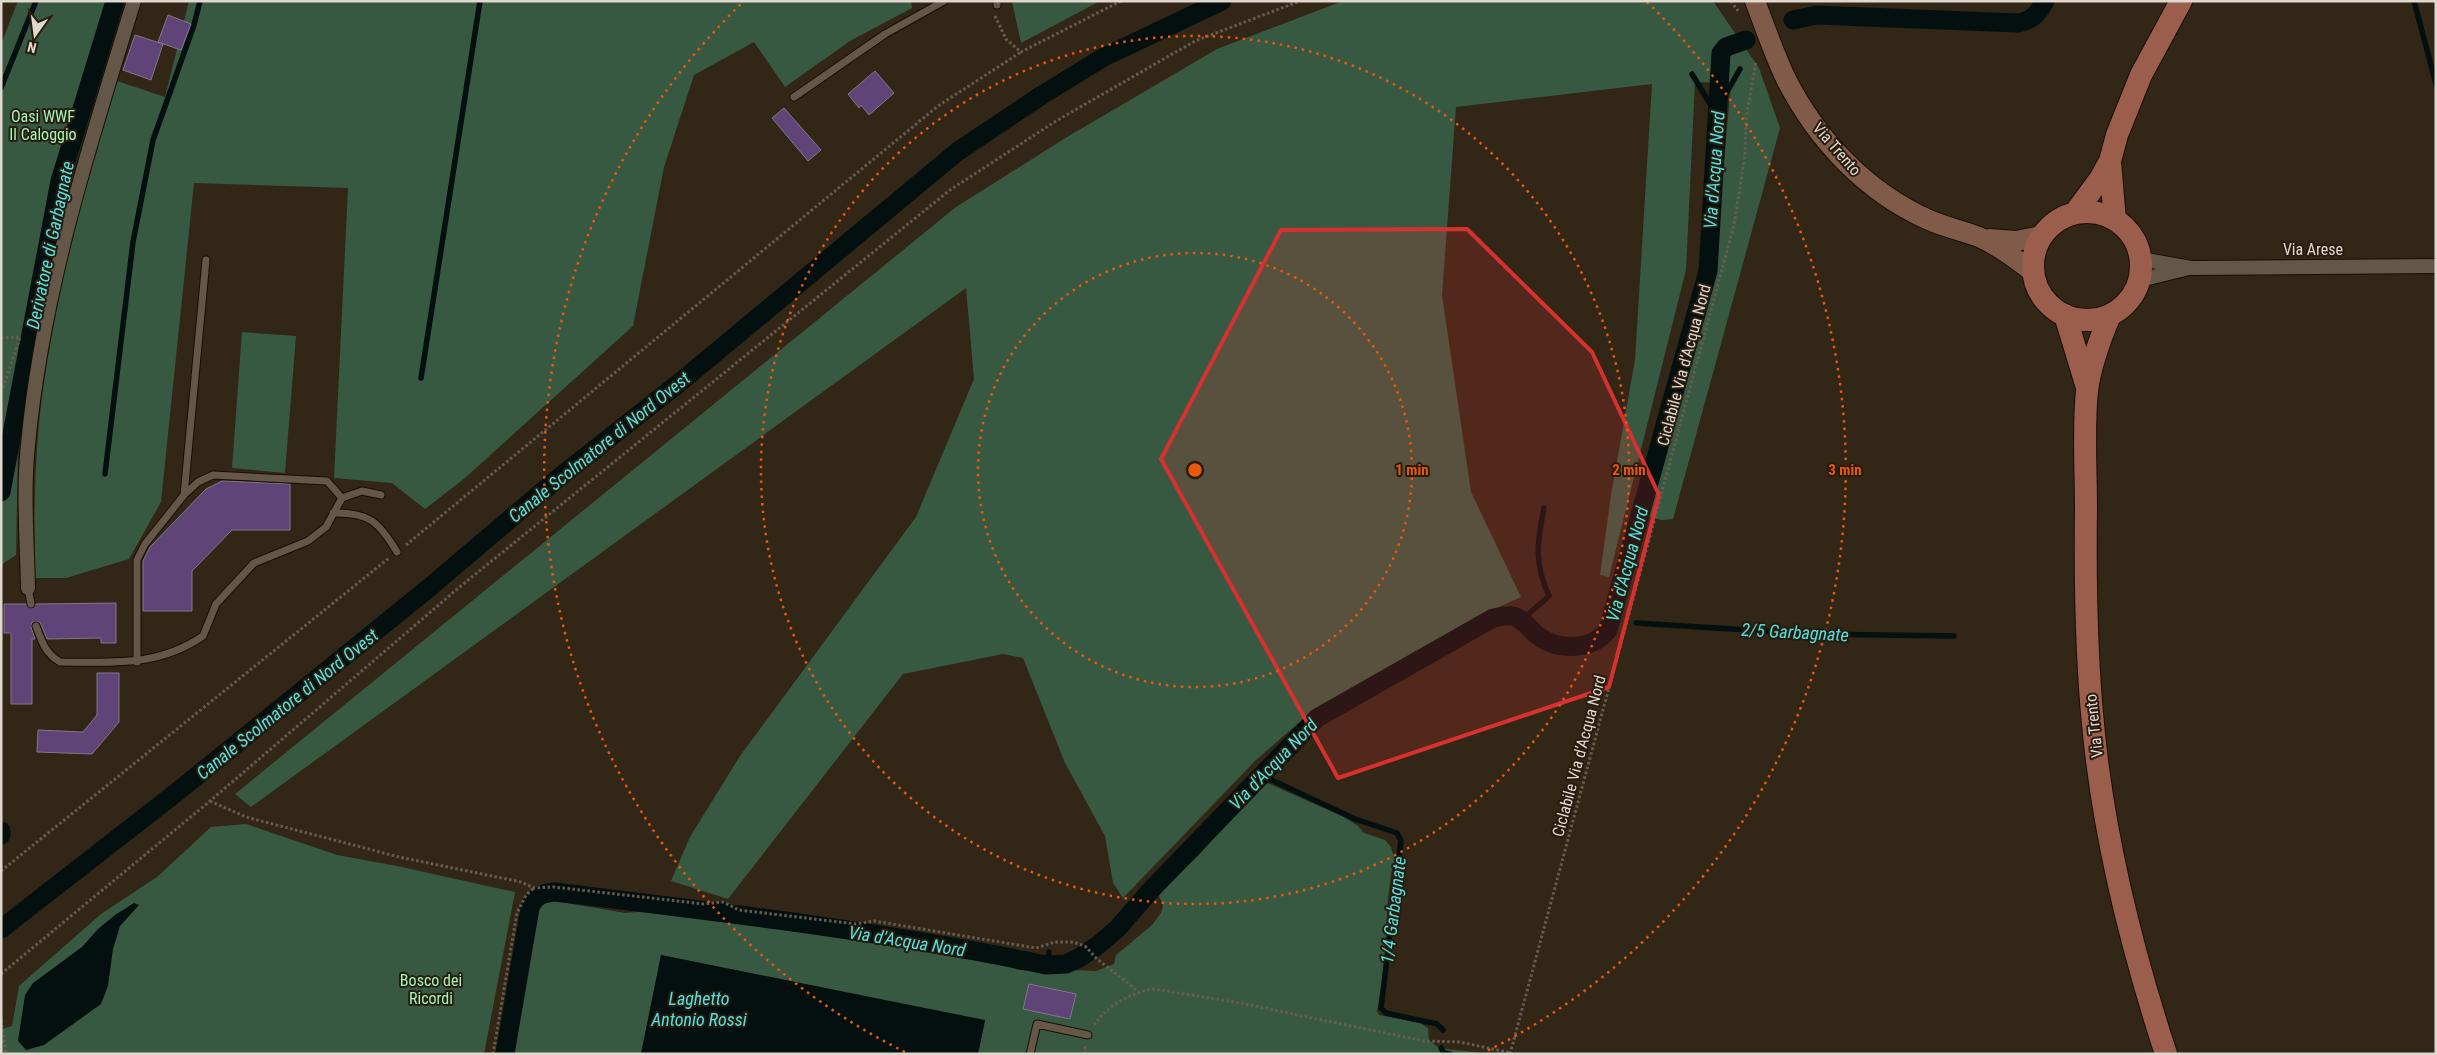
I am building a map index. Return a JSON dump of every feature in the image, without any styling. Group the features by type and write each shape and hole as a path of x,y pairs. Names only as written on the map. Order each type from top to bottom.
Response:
{"main road":[{"path":"2075,213 2091,192 2110,161 2117,135 2141,75 2181,1"},
{"path":"2110,161 2115,220"},
{"name":"Via Trento","path":"2033,272 2040,292 2047,302 2065,315 2088,320 2110,315 2129,301 2140,270 2137,243 2127,230 2115,220 2099,214 2075,213 2053,224 2042,236"},
{"path":"2033,272 2035,251 2042,236"},
{"name":"Via Trento","path":"2065,315 2087,390"},
{"name":"Via Trento","path":"2110,315 2094,359 2087,390 2087,623 2094,735 2120,893 2140,974 2166,1054"}],"street":[{"path":"28,588 26,497 28,445 43,342 78,184 134,1"},
{"name":"Via Trento","path":"1755,1 1785,76 1797,99 1819,131 1845,162 1867,183 1898,204 1929,220 1980,238 2013,256 2033,272"},
{"name":"Via Trento","path":"1980,238 2016,241 2042,236"},
{"name":"Via Arese","path":"2140,270 2436,266"},
{"name":"Via Arese","path":"2140,270 2190,268"}],"lane":[{"path":"794,98 885,34 944,1"},
{"path":"184,495 206,260"},
{"path":"137,662 137,560 146,544 184,495 198,482 213,475 327,481 342,498"},
{"path":"36,626 43,646 51,657 60,662 137,662 164,656 203,636 216,604 254,563 308,541 326,527 342,498 362,491 381,495"},
{"path":"333,513 352,513 367,517 377,524 397,552"},
{"path":"28,588 31,604"},
{"path":"1030,1054 1036,1024 1088,1035"}],"path":[{"path":"1,871 397,552 938,106 1021,52 1121,1"},
{"path":"1,974 210,802 462,585 950,190 1056,121 1195,40 1300,1"},
{"path":"1731,1 1738,12"},
{"path":"995,5 1006,39 1021,52"},
{"name":"Ciclabile Via d’Acqua Nord","path":"1510,1053 1734,226 1745,155 1746,119 1756,60"},
{"path":"1,338 20,337 1,394"},
{"path":"210,802 246,817 399,857 521,882 534,888 554,887 704,904 722,902 740,910 856,924 874,921 1036,948 1055,942 1074,942 1085,946 1096,958 1139,992"},
{"path":"493,1054 518,913 526,894 534,888"},
{"path":"1084,1054 1088,1035 1098,1020 1110,1008 1139,992 1154,989 1240,1003 1424,1040 1460,1042 1510,1053"},
{"path":"1,1020 6,1054"}],"highlighted area":[{"path":"1467,229 1592,352 1659,495 1609,687 1338,778 1254,630 1161,459 1281,230"}],"green space":[{"name":"Oasi WWF Il Caloggio","path":"18,1 124,1 69,184 36,340 18,449 16,555 1,565 1,44"},
{"path":"189,1 911,1 912,8 850,41 785,87 754,42 694,75 664,167 633,326 465,478 425,509 392,483 334,478 348,188 194,183 161,502 129,559 66,578 35,578 36,462 44,380 69,250 80,208 117,81 165,97"},
{"path":"1012,1 1100,1 1021,43"},
{"path":"1343,1 1713,1 1759,68 1780,128 1673,519 1661,520 1647,516 1714,274 1731,83 1695,82 1686,270 1609,577 1600,575 1611,495 1635,360 1652,84 1456,107 1442,295 1471,492 1521,597 1499,607 1310,713 1256,760 1123,898 1113,883 1105,836 1065,763 1023,658 1003,654 903,674 728,899 671,881 690,837 740,756 916,517 974,379 966,288 251,807 235,794 956,207 1067,137 1217,49"},
{"path":"242,332 296,336 285,473 232,468"},
{"path":"1265,782 1342,816 1357,825 1364,833 1385,840 1391,847 1395,861 1392,867 1388,898 1384,971 1377,1011 1379,1015 1420,1023 1428,1028 1429,1040 1436,1046 1491,1054 978,1054 985,1021 661,955 641,1054 512,1054 515,1016 525,986 533,929 542,901 555,901 625,913 650,911 724,922 808,930 959,958 996,962 1019,970 1096,971 1114,964 1116,955 1152,925 1161,913 1163,905 1159,896 1161,891 1198,856"},
{"name":"Bosco dei Ricordi","path":"246,824 337,855 515,892 484,1054 1,1054 1,1029 12,1026 19,986 101,914 157,877 211,827"}],"water":[{"path":"134,903 139,905 120,926 113,949 108,986 101,1004 44,1045 26,1050 18,1041 25,995 33,983 82,947 98,929 115,915"},
{"name":"Laghetto Antonio Rossi","path":"661,955 985,1020 978,1054 641,1054"}],"building":[{"path":"168,15 191,24 181,50 158,42"},
{"path":"135,35 163,44 151,80 123,70"},
{"path":"875,71 894,93 869,115 861,105 859,108 848,94"},
{"path":"784,108 821,150 808,161 772,118"},
{"path":"222,481 290,484 290,530 232,530 192,571 192,611 143,611 143,561 150,547 206,489"},
{"path":"116,603 116,643 101,643 101,638 47,639 40,622 32,622 31,627 35,639 32,639 32,704 11,704 11,633 4,633 4,604 26,604 31,609 36,604"},
{"path":"97,673 119,673 119,722 92,754 37,752 38,730 83,732 97,715"},
{"path":"1029,984 1076,994 1070,1019 1023,1009"}],"waterway":[{"path":"1,88 36,1"},
{"name":"Derivatore di Garbagnate","path":"1,492 60,181 115,1"},
{"path":"105,474 133,242 153,140 194,25 200,1"},
{"path":"421,378 480,1"},
{"name":"Canale Scolmatore di Nord Ovest","path":"1,929 177,792 430,587 556,480 679,383 957,152 1042,95 1104,57 1222,1"},
{"name":"Via d'Acqua Nord","path":"1793,20 1817,15 2017,23 2027,21 2034,16 2045,1"},
{"path":"2414,1 2436,84"},
{"name":"Via d'Acqua Nord","path":"505,1054 530,908 534,901 543,894 555,892 740,915 863,932 1046,965 1066,964 1097,946 1117,929 1150,891 1317,718 1493,618 1517,617 1545,640 1564,646 1584,645 1601,637 1608,630 1708,271 1721,53 1726,47 1746,40"},
{"path":"1719,106 1740,69"},
{"path":"1692,74 1718,117"},
{"path":"1522,620 1549,596 1541,573 1538,553 1544,508"},
{"name":"2/5 Garbagnate","path":"1611,619 1616,620"},
{"name":"2/5 Garbagnate","path":"1636,623 1810,634 1954,636"},
{"name":"1/4 Garbagnate","path":"1261,775 1355,819 1397,833 1401,841 1381,1008 1386,1013 1437,1024 1443,1030"},
{"path":"722,914 723,903"},
{"path":"1046,965 1049,952"},
{"name":"1/4 Garbagnate","path":"1441,1048 1444,1053 1450,1054"}]}
